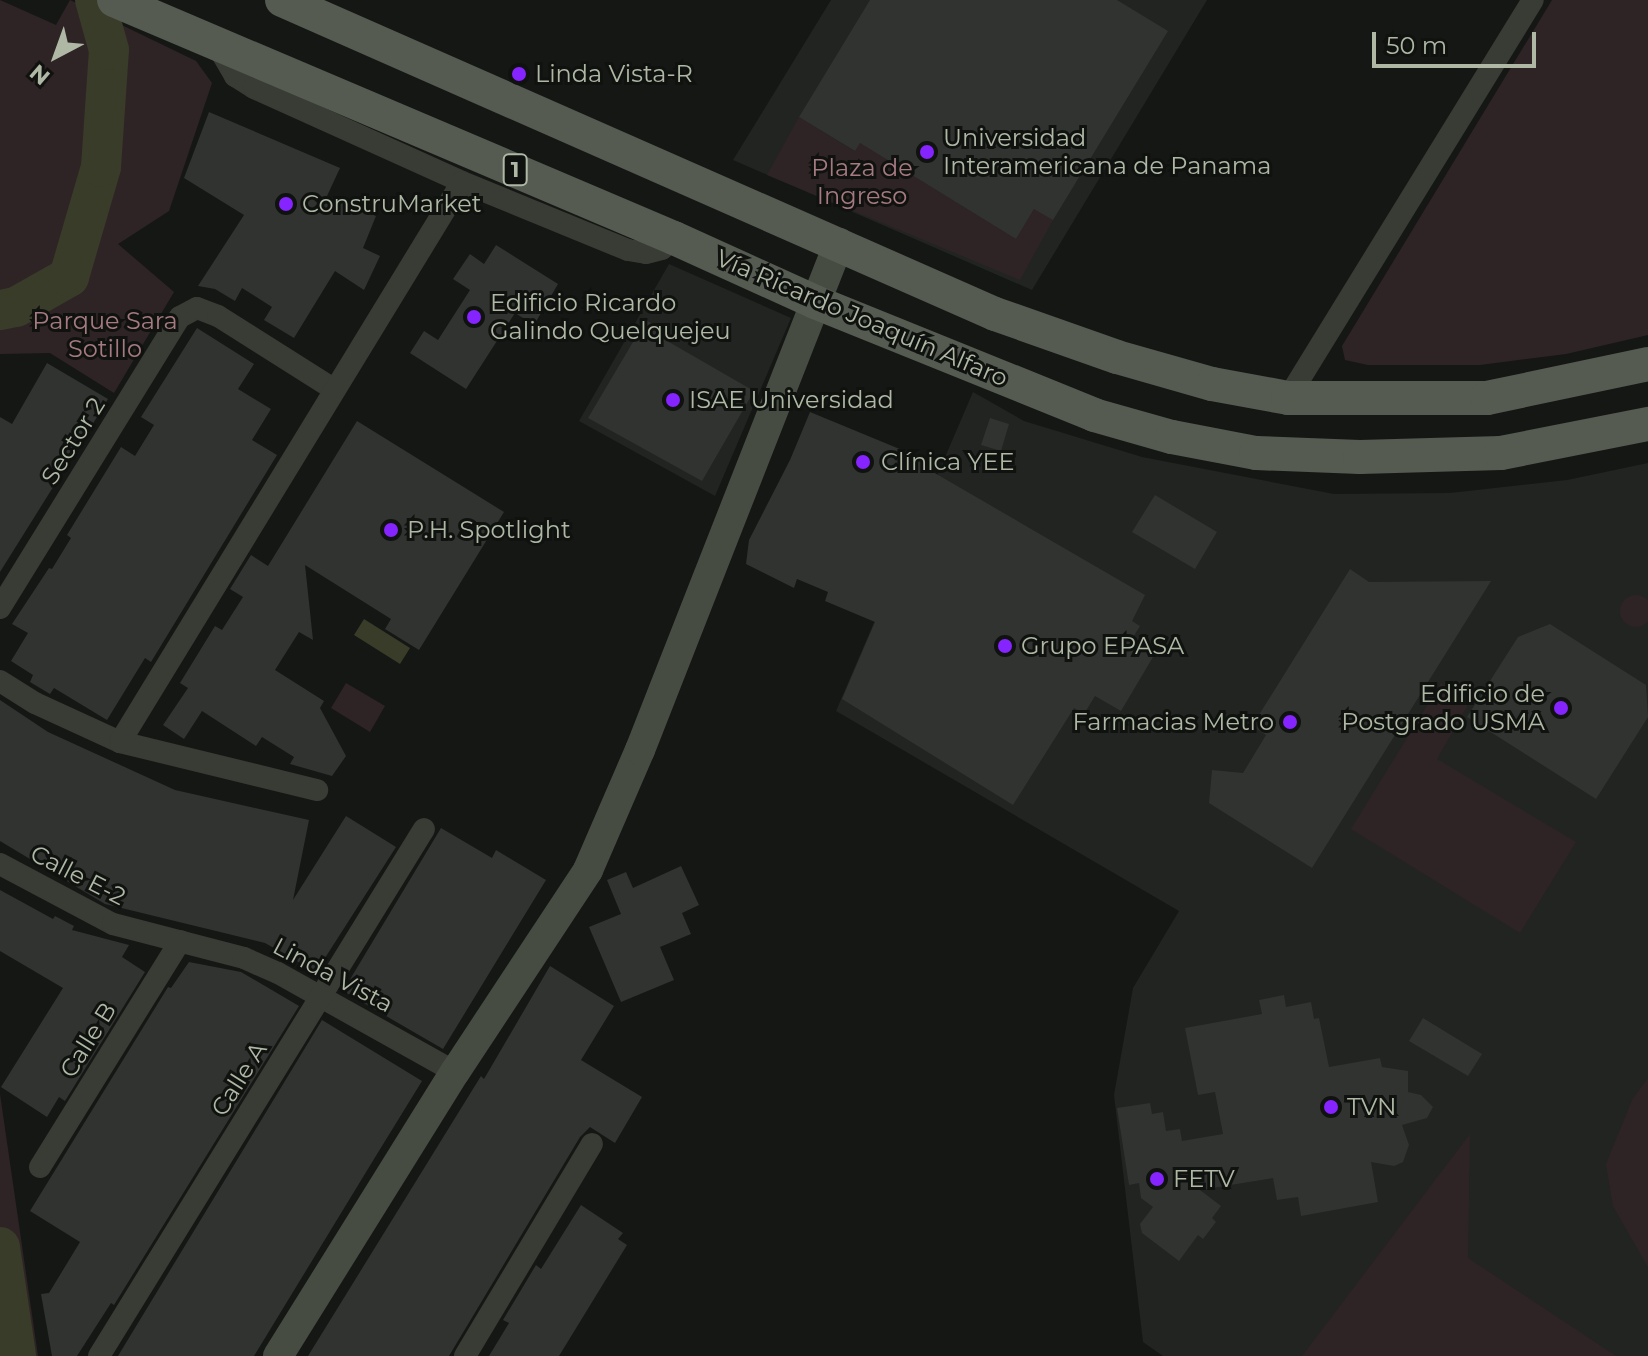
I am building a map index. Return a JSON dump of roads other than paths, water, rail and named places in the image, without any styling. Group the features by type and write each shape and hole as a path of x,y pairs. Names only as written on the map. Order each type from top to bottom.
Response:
{"main road":[{"name":"Vía Ricardo Joaquín Alfaro","path":"114,0 674,238 815,302 1094,415 1172,437 1256,453 1360,457 1501,453 1648,424"},
{"path":"282,0 1033,329 1212,384 1288,398 1487,398 1648,364"}],"street":[{"path":"1288,398 1533,0"},
{"path":"214,40 235,76 254,88 462,182 628,250 646,253 662,249 674,238"},
{"path":"120,742 462,182"},
{"path":"278,1356 455,1072 588,870 640,750 839,243"},
{"name":"Sector 2","path":"0,608 180,317 197,308 218,316 335,390"},
{"path":"0,681 35,703 120,742 317,790"},
{"name":"Calle A","path":"99,1356 424,829"},
{"name":"Calle E-2","path":"0,864 113,924 180,941"},
{"name":"Linda Vista","path":"180,941 244,958 455,1072"},
{"name":"Calle B","path":"40,1167 180,941"},
{"path":"465,1356 592,1144"}],"waterway":[{"path":"0,310 16,307 69,277 101,167 109,50 95,0"},
{"path":"0,1247 16,1356"}],"place":[{"name":"Linda Vista-R","path":"519,74"},
{"name":"Universidad Interamericana de Panama","path":"927,152"},
{"name":"ConstruMarket","path":"286,204"},
{"name":"Edificio Ricardo Galindo Quelquejeu","path":"474,317"},
{"name":"ISAE Universidad","path":"673,400"},
{"name":"Clínica YEE","path":"863,462"},
{"name":"P.H. Spotlight","path":"391,530"},
{"name":"Grupo EPASA","path":"1005,646"},
{"name":"Edificio de Postgrado USMA","path":"1561,708"},
{"name":"Farmacias Metro","path":"1290,722"},
{"name":"TVN","path":"1331,1107"},
{"name":"FETV","path":"1157,1179"}],"park label":[{"name":"Plaza de Ingreso","path":"862,182"},
{"name":"Parque Sara Sotillo","path":"105,335"}]}
